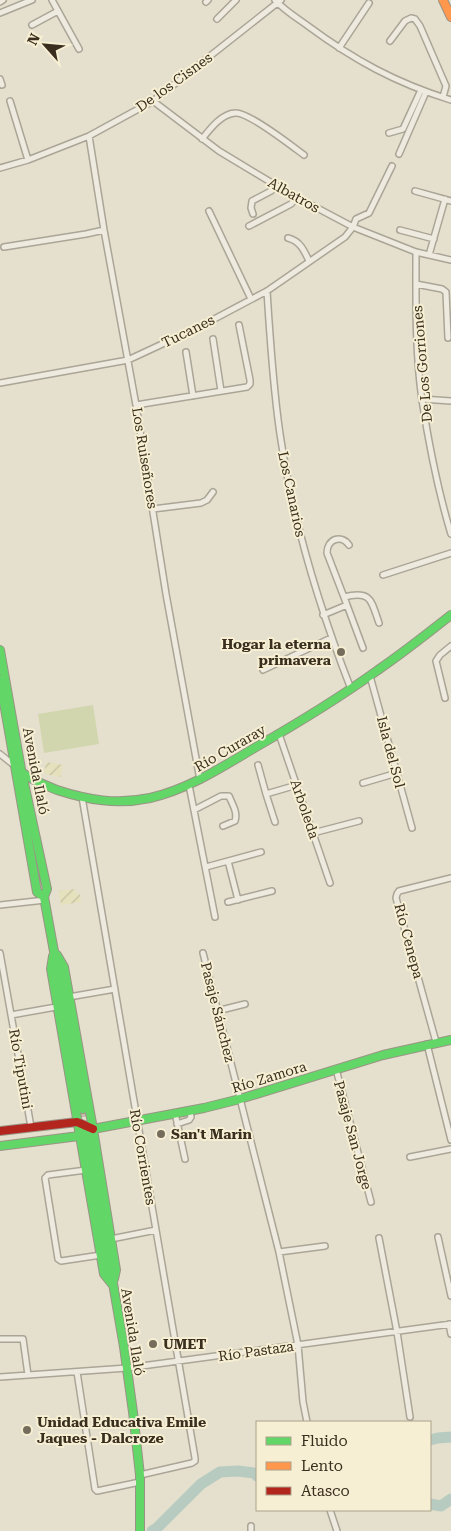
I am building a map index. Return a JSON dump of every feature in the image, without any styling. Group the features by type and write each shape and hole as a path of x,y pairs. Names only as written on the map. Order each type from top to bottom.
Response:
{"street":[{"path":"0,13 32,0"},
{"path":"52,0 79,49"},
{"path":"217,19 236,0"},
{"path":"443,0 451,17"},
{"path":"278,1 339,48 382,73 423,91 451,100"},
{"name":"De los Cisnes","path":"0,168 28,160 89,136 153,101 278,1"},
{"path":"339,48 369,3"},
{"path":"32,25 58,11"},
{"path":"390,42 405,21 411,18 415,19 420,26 446,86 443,97"},
{"path":"0,79 2,85"},
{"path":"389,133 403,129 423,91"},
{"path":"399,154 423,91"},
{"path":"10,101 28,160"},
{"name":"Albatros","path":"153,101 219,151 297,197 353,227 416,252 451,260"},
{"path":"202,139 211,127 220,120 229,114 238,112 253,119 304,155"},
{"name":"Los Ruiseñores","path":"89,136 136,405 166,592 200,780"},
{"name":"Tucanes","path":"0,383 128,360 201,326 267,291 345,237 353,227 356,219 369,213 392,166"},
{"path":"253,214 250,208 252,201 278,186"},
{"path":"415,191 448,200 429,254"},
{"path":"249,226 291,204 297,197"},
{"path":"209,211 251,299"},
{"path":"4,247 104,230"},
{"path":"400,230 434,239"},
{"path":"288,238 296,240 300,244 309,261"},
{"name":"De Los Gorriones","path":"416,252 417,326 422,400 441,500 451,534"},
{"path":"416,284 442,289 446,292 449,323 448,338"},
{"name":"Los Canarios","path":"267,291 280,435 306,560 323,616 351,689"},
{"path":"136,405 247,387 250,384 250,380 239,325"},
{"path":"213,340 221,391"},
{"path":"186,352 193,396"},
{"path":"422,400 451,401"},
{"path":"153,509 201,503 207,500 213,492"},
{"path":"349,545 342,540 334,540 329,543 327,553 362,648"},
{"path":"384,575 451,553"},
{"path":"344,597 361,594 366,596 372,604 379,623"},
{"path":"323,616 347,605"},
{"name":"Río Curaray","path":"0,754 29,779 98,801 121,802 151,797 188,786 351,689 451,615"},
{"path":"263,670 332,638"},
{"path":"445,698 436,661 451,646"},
{"name":"Avenida Ilaló","path":"0,650 47,889 44,898 83,1109"},
{"name":"Isla del Sol","path":"370,676 412,828"},
{"name":"Avenida Ilaló","path":"0,680 37,892 44,898"},
{"name":"Arboleda","path":"278,734 330,883"},
{"path":"258,765 275,822"},
{"path":"363,783 397,772"},
{"path":"266,794 297,785"},
{"path":"188,786 215,917"},
{"path":"194,810 221,796 229,796 236,812 236,817 235,821 223,826"},
{"name":"Río Corrientes","path":"82,797 195,1461 140,1479"},
{"path":"313,833 359,821"},
{"path":"206,867 261,852"},
{"path":"228,861 238,900"},
{"name":"Río Cenepa","path":"436,1042 396,898 400,891 451,878"},
{"path":"228,902 272,891"},
{"path":"0,905 44,898"},
{"path":"54,951 64,967 70,997 116,1270 113,1286"},
{"path":"54,951 50,969 56,1006 104,1274 113,1286"},
{"name":"Río Tiputini","path":"0,952 31,1127"},
{"name":"Pasaje Sánchez","path":"203,953 279,1252 298,1345 303,1402 307,1421"},
{"path":"70,997 115,990"},
{"path":"217,1011 244,1004"},
{"path":"11,1015 56,1006"},
{"name":"Río Zamora","path":"0,1146 79,1136 93,1129 190,1111 274,1090 336,1068 383,1055 451,1040"},
{"path":"427,1044 451,1140"},
{"name":"Pasaje San Jorge","path":"336,1068 371,1202"},
{"path":"177,1124 189,1120 191,1116 190,1111"},
{"path":"175,1114 184,1159"},
{"path":"0,1131 77,1122 93,1129"},
{"name":"Avenida Ilaló","path":"88,1139 127,1368 140,1479 140,1531"},
{"path":"410,1156 451,1148"},
{"path":"86,1170 48,1175 45,1178 54,1240 58,1258 61,1261 101,1255"},
{"path":"111,1239 156,1230"},
{"path":"438,1237 451,1296"},
{"path":"379,1238 397,1332 410,1417"},
{"path":"279,1252 325,1246"},
{"path":"450,1324 451,1334"},
{"name":"Río Pastaza","path":"0,1377 127,1368 179,1362 450,1324"},
{"path":"0,1339 23,1339 28,1375"},
{"path":"77,1372 94,1489 97,1491 140,1479"},
{"path":"330,1511 337,1531"}],"shaded area":[{"path":"46,762 63,765 61,777 44,774"},
{"path":"75,889 76,894 80,894 81,902 61,905 59,891"}],"green space":[{"path":"93,705 99,744 44,753 38,714"}],"waterway":[{"path":"431,1440 451,1437"},
{"path":"152,1531 201,1484 220,1472 238,1471 254,1473 256,1475"},
{"path":"431,1504 441,1506 451,1499"}],"tunnel":[{"path":"83,1109 86,1130"}],"traffic: fast":[{"path":"23,773 35,781 57,790 103,800 138,800 178,789 218,770 333,700 397,657 451,615"},
{"path":"0,650 21,769 47,889 44,897 83,1109"},
{"path":"0,680 37,892 44,897"},
{"path":"57,955 64,967 93,1129 116,1270 114,1279"},
{"path":"53,956 51,969 104,1274 112,1284"},
{"path":"0,1146 79,1136 93,1129 204,1108 240,1099 383,1055 451,1040"},
{"path":"88,1139 124,1347 133,1412 140,1475 140,1531"}],"traffic: slow":[{"path":"443,0 451,17"}],"traffic: jam":[{"path":"0,1131 77,1122 93,1129"}],"place":[{"name":"Hogar la eterna primavera","path":"341,652"},
{"name":"San't Marin","path":"161,1134"},
{"name":"UMET","path":"153,1344"},
{"name":"Unidad Educativa Emile Jaques - Dalcroze","path":"27,1430"}]}
